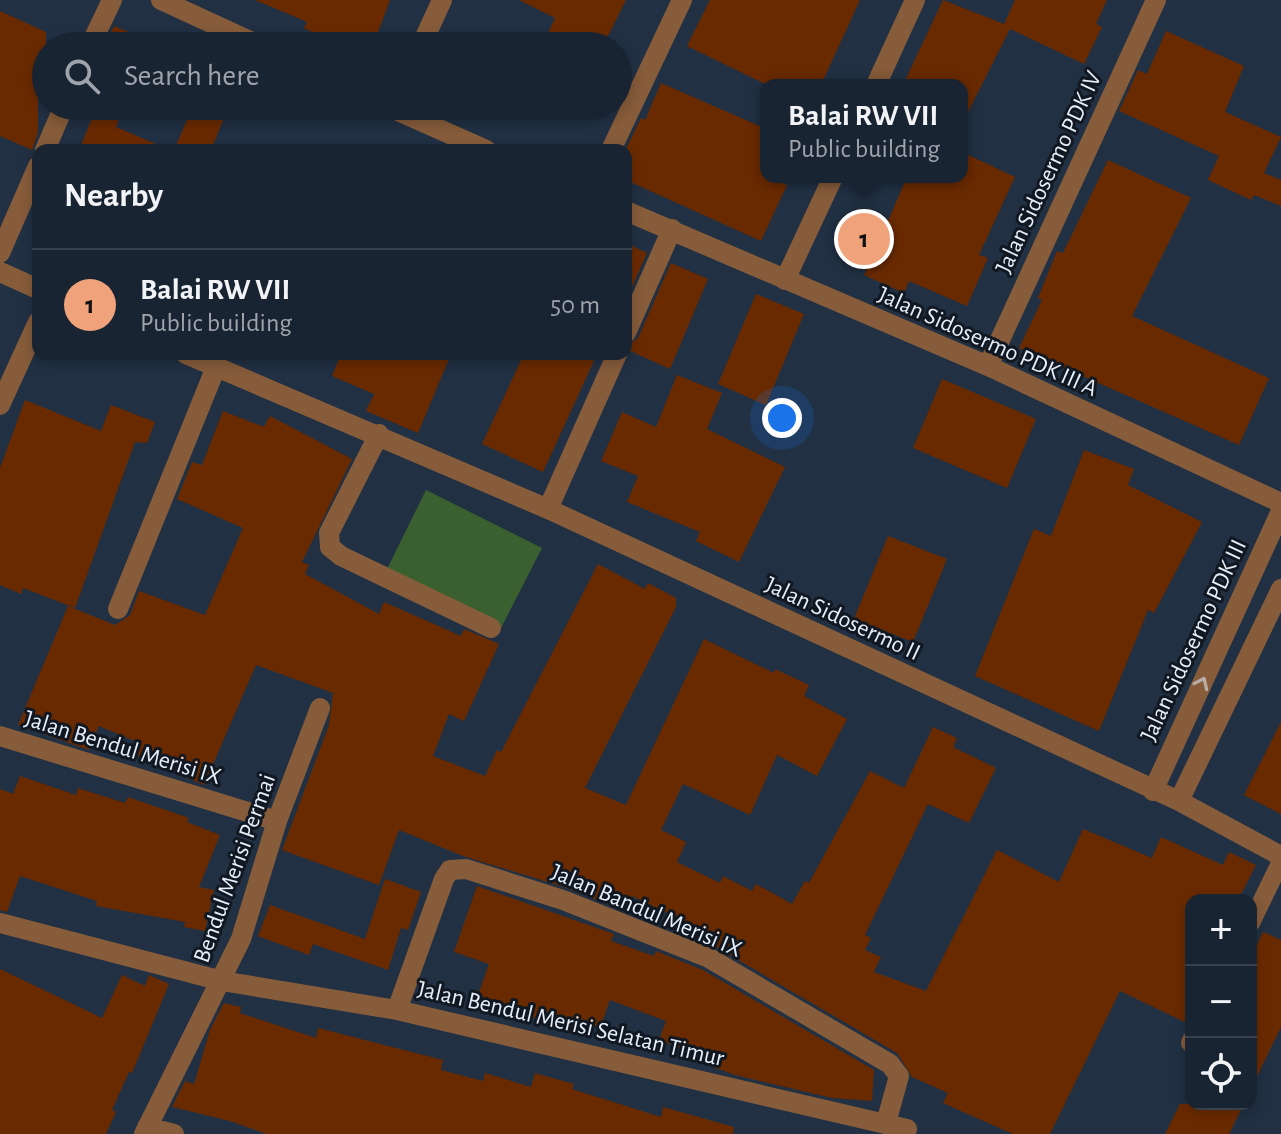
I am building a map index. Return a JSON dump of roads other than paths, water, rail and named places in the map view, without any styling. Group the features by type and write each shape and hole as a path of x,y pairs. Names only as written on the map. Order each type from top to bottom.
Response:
{"street":[{"path":"161,0 189,5 236,32"},
{"path":"427,32 442,0"},
{"path":"632,106 682,0"},
{"path":"879,79 915,0"},
{"name":"Jalan Sidosermo PDK IV","path":"988,366 1156,0"},
{"path":"97,32 112,1"},
{"path":"48,144 58,120"},
{"path":"419,120 473,144"},
{"path":"614,144 625,120"},
{"path":"0,253 32,180"},
{"path":"785,280 830,183"},
{"name":"Jalan Sidosermo PDK III A","path":"632,213 988,366 1280,514"},
{"path":"632,319 672,229"},
{"path":"0,272 32,286"},
{"path":"0,405 32,335"},
{"name":"Jalan Sidosermo II","path":"200,360 379,434 548,509 1179,801 1281,859"},
{"path":"548,509 614,360"},
{"path":"118,609 216,367"},
{"path":"379,434 329,533 330,547 341,556 491,628"},
{"name":"Jalan Sidosermo PDK III","path":"1153,791 1280,514"},
{"path":"1179,801 1281,589"},
{"name":"Bendul Merisi Permai","path":"174,1134 146,1131 233,959 277,821 320,708"},
{"name":"Jalan Bendul Merisi IX","path":"0,736 277,821"},
{"name":"Jalan Bandul Merisi IX","path":"397,1010 444,879 450,870 459,868 563,900 709,958 895,1067 899,1076 891,1107"},
{"name":"Jalan Bendul Merisi Selatan Timur","path":"0,923 222,981 397,1010 891,1107 907,1129"}],"lane":[{"path":"1257,910 1281,859"}],"place":[{"name":"Balai RW VII","path":"864,239"}]}
